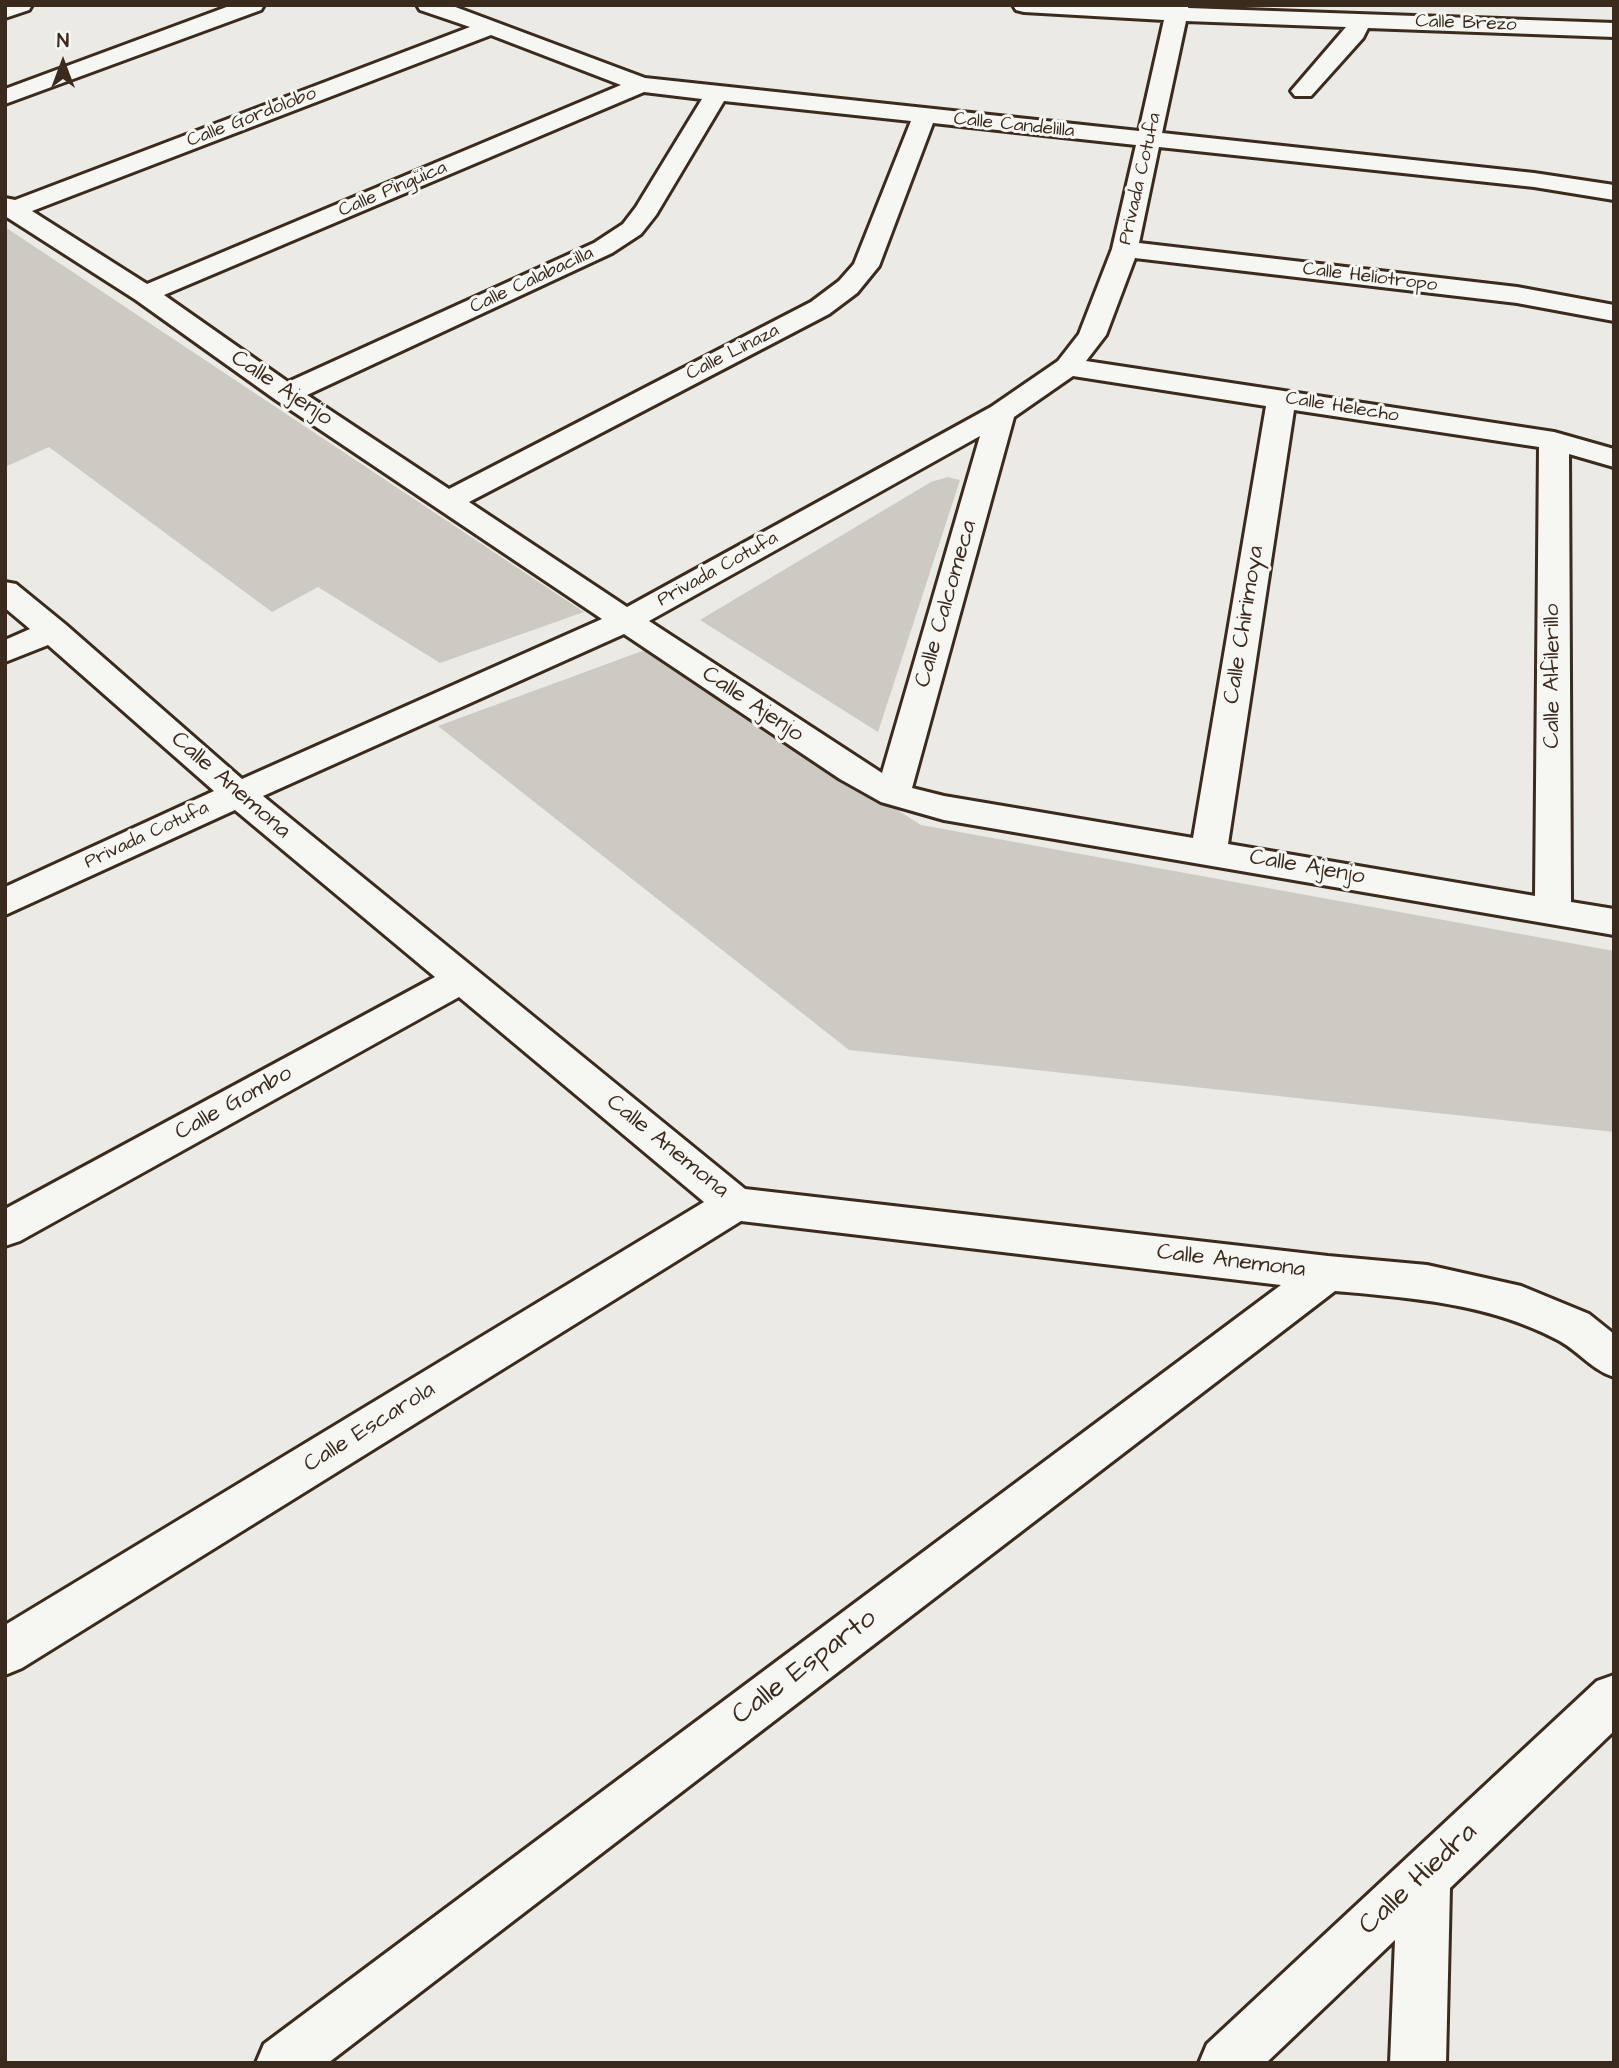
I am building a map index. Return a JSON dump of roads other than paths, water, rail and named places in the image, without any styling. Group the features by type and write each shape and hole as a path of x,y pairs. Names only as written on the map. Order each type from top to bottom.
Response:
{"street":[{"path":"5,11 21,5"},
{"path":"5,97 253,5"},
{"name":"Calle Candelilla","path":"428,5 641,85 1535,180 1614,193"},
{"name":"Calle Brezo","path":"1024,5 1614,30"},
{"name":"Privada Cotufa","path":"5,902 238,794 625,621 1002,413 1068,367 1091,335 1125,249 1178,10"},
{"path":"1303,91 1355,33 1360,21"},
{"name":"Calle Gordolobo","path":"9,207 491,27"},
{"name":"Calle Pingüica","path":"145,294 641,85"},
{"name":"Calle Calabacilla","path":"286,394 603,248 632,229 648,210 716,95"},
{"name":"Calle Linaza","path":"449,501 820,308 848,287 866,266 924,117"},
{"name":"Calle Ajenjo","path":"9,207 145,294 286,394 625,621 852,771 894,794 944,808 1614,922"},
{"name":"Calle Heliotropo","path":"1125,249 1517,295 1614,313"},
{"name":"Calle Helecho","path":"1068,367 1554,442 1614,458"},
{"name":"Calle Chirimoya","path":"1209,851 1281,399"},
{"name":"Calle Calcomeca","path":"894,794 1002,413"},
{"name":"Calle Alfilerillo","path":"1553,911 1554,442"},
{"name":"Calle Anemona","path":"5,591 238,794 735,1204 1328,1273 1427,1282 1506,1298 1574,1326 1614,1359"},
{"path":"5,652 54,631"},
{"name":"Calle Gombo","path":"5,1229 462,979"},
{"name":"Calle Escarola","path":"5,1652 735,1204"},
{"name":"Calle Esparto","path":"283,2063 1328,1273"},
{"name":"Calle Hiedra","path":"1226,2063 1614,1698"},
{"path":"1418,2063 1424,1875"}]}
